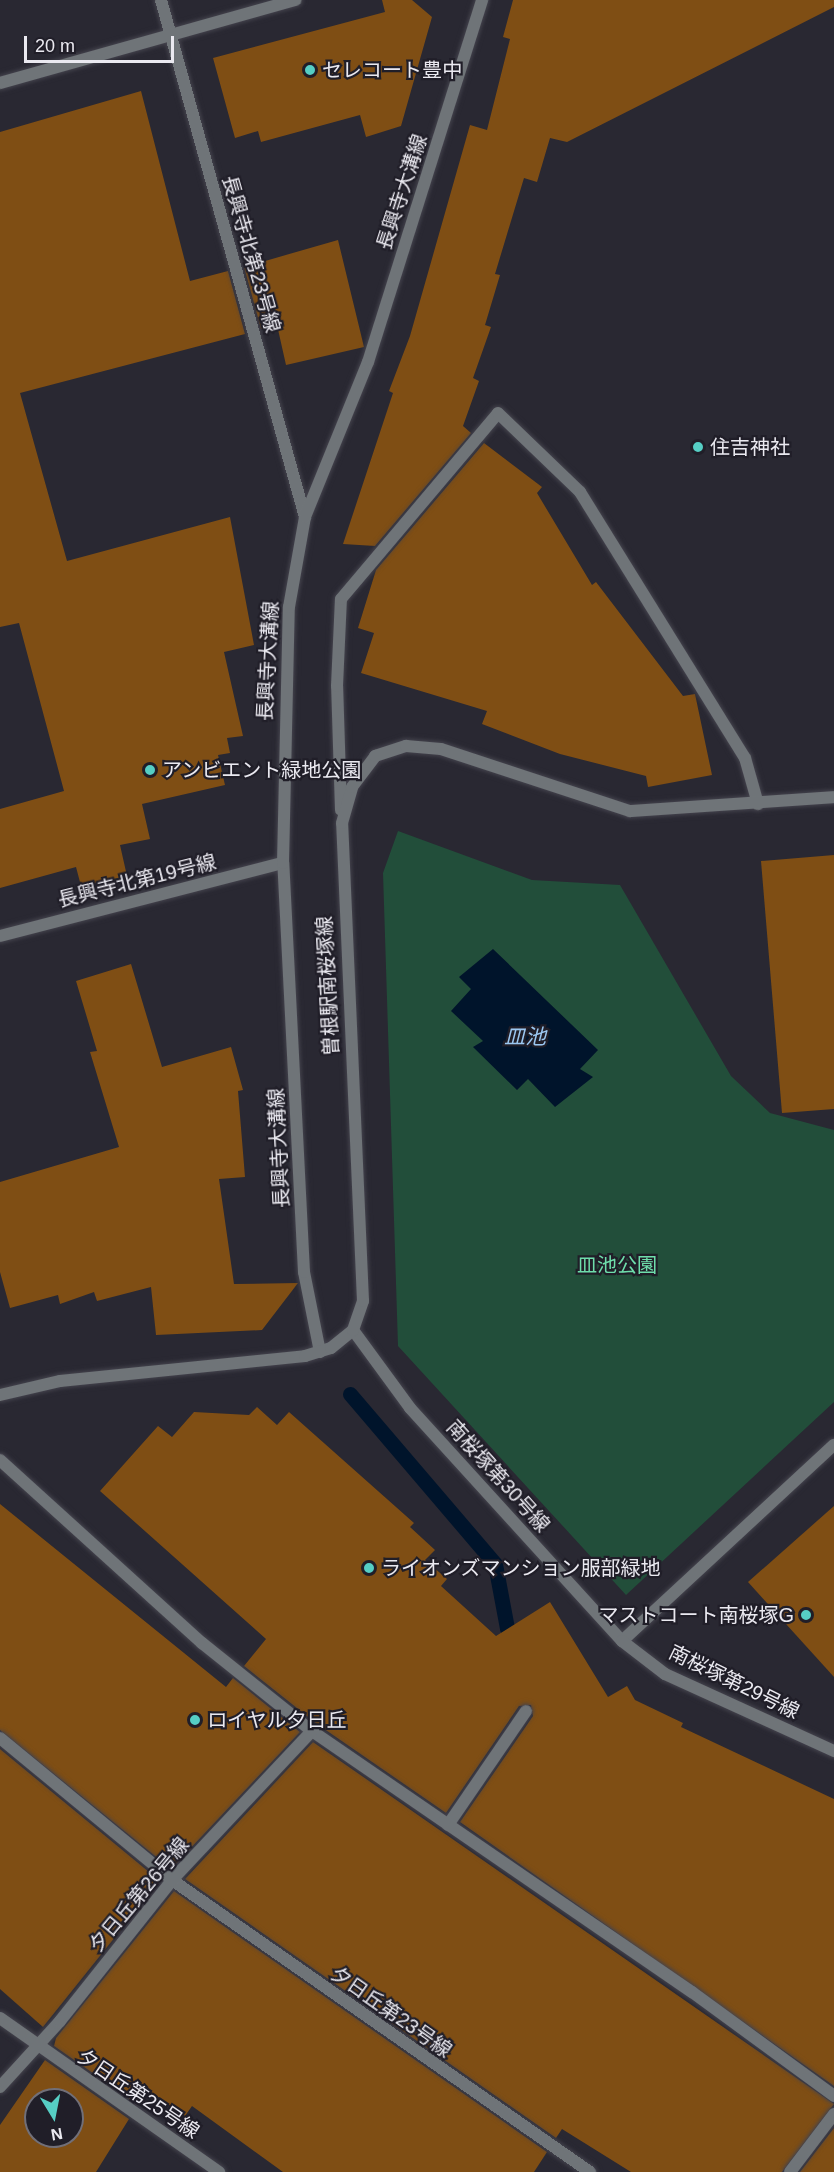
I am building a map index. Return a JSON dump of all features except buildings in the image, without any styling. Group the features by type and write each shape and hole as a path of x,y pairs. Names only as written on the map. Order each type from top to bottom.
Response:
{"street":[{"name":"長興寺北第23号線","path":"161,0 305,518"},
{"path":"0,83 296,0"},
{"name":"長興寺大溝線","path":"320,1352 304,1272 283,863 287,625 305,518 368,362 482,0"},
{"path":"342,850 337,686 341,599 498,413 580,492 746,758 758,804"},
{"name":"曽根駅南桜塚線","path":"353,1329 363,1301 342,850 343,812 360,774 375,756 406,746 441,749 620,809 758,804 834,797"},
{"name":"長興寺北第19号線","path":"0,936 283,863"},
{"path":"0,1395 60,1381 320,1352 353,1329"},
{"name":"南桜塚第30号線","path":"353,1329 410,1408 622,1641"},
{"path":"622,1641 834,1445"},
{"path":"0,1460 202,1643 312,1731 834,2096"},
{"name":"南桜塚第29号線","path":"622,1641 665,1674 834,1751"},
{"path":"448,1825 526,1711"},
{"name":"夕日丘第26号線","path":"0,2087 36,2047 172,1880 312,1731"},
{"name":"夕日丘第23号線","path":"0,1738 172,1880 590,2172"},
{"name":"夕日丘第25号線","path":"0,2018 36,2047 219,2172"},
{"path":"790,2172 834,2114"}],"green space":[{"name":"皿池公園","path":"398,831 532,880 620,885 731,1076 770,1113 834,1130 834,1402 626,1595 398,1346 383,873"}],"water":[{"name":"皿池","path":"493,949 598,1050 580,1069 593,1077 555,1107 528,1079 517,1090 473,1047 483,1041 451,1011 471,989 459,977"}],"waterway":[{"path":"350,1394 495,1564 507,1628 523,1642"}],"place":[{"name":"セレコート豊中","path":"310,70"},
{"name":"住吉神社","path":"698,447"},
{"name":"アンビエント緑地公園","path":"150,770"},
{"name":"ライオンズマンション服部緑地","path":"369,1568"},
{"name":"マストコート南桜塚G","path":"806,1615"},
{"name":"ロイヤル夕日丘","path":"195,1720"}]}
